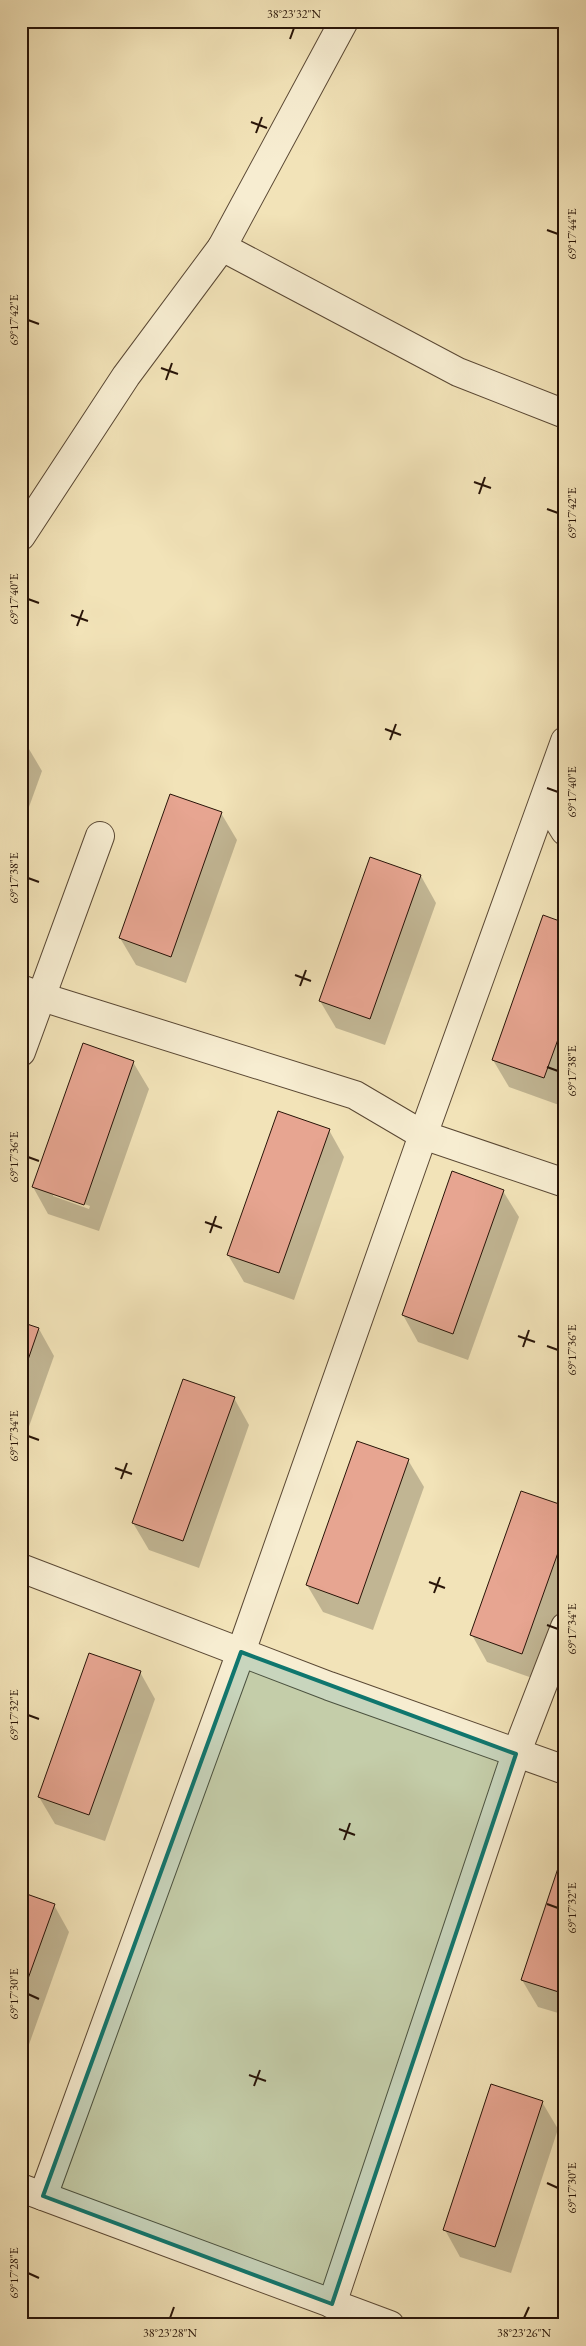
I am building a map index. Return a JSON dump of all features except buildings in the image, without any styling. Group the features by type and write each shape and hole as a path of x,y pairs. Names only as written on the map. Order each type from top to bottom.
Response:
{"street":[{"path":"21,536 126,376 222,247 344,21"},
{"path":"222,247 458,372 565,414"},
{"path":"390,2325 356,2319 332,2304 32,2192 241,1652 423,1135 565,741"},
{"path":"545,798 565,831"},
{"path":"21,1052 32,993 100,836"},
{"path":"32,993 355,1094 423,1135 565,1183"},
{"path":"21,1568 241,1652 516,1754 565,1770"},
{"path":"332,2304 516,1754 565,1627"}],"highlighted area":[{"path":"241,1652 516,1754 332,2304 43,2196"}]}
